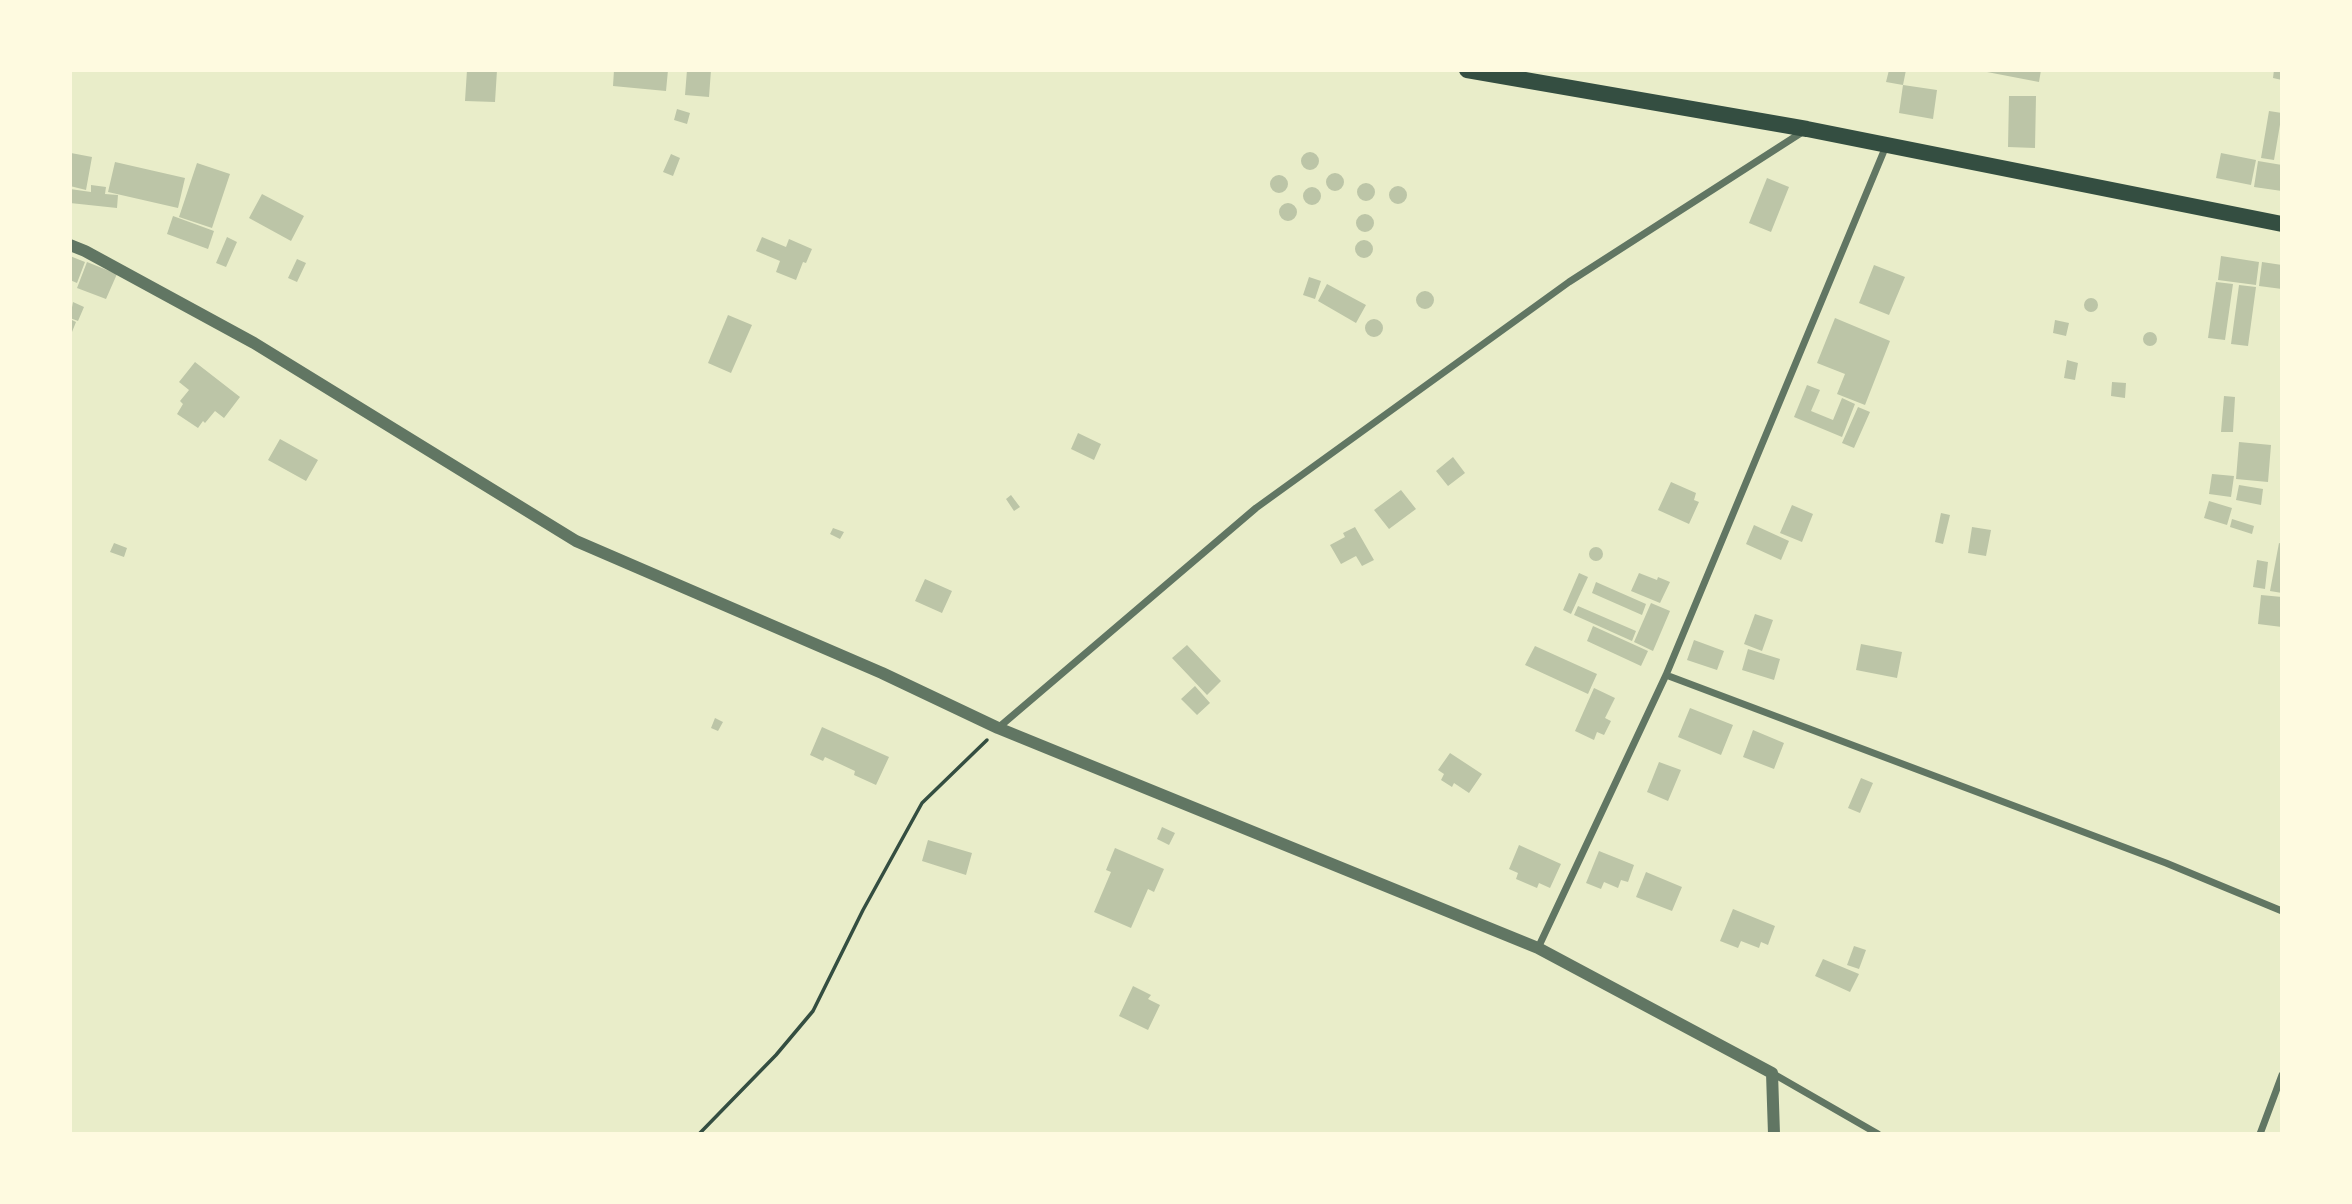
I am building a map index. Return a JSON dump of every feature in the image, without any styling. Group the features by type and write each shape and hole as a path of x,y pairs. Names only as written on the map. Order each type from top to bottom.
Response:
{"main road":[{"path":"1467,70 1807,129 2282,224"}],"street":[{"path":"998,728 1256,508 1569,282 1807,129"},
{"path":"1538,948 1666,675 1886,146"},
{"path":"70,246 85,251 254,343 576,541 883,673 998,728 1538,948 1772,1073 1878,1134"},
{"path":"1666,675 2153,858 2282,911"},
{"path":"1772,1073 1774,1134"},
{"path":"2260,1134 2282,1077"}],"path":[{"path":"699,1134 776,1055 813,1011 863,910 922,803 998,728"}],"building":[{"path":"467,70 497,70 495,102 465,101"},
{"path":"614,70 668,70 666,91 613,86"},
{"path":"687,70 711,70 709,97 685,95"},
{"path":"1889,70 1906,70 1903,85 1886,82"},
{"path":"1987,70 2041,70 2039,82"},
{"path":"2274,70 2282,70 2282,80 2273,78"},
{"path":"1903,85 1937,90 1933,119 1899,113"},
{"path":"2009,96 2036,96 2035,148 2008,147"},
{"path":"677,109 690,113 687,124 674,120"},
{"path":"2269,111 2282,113 2274,160 2261,158"},
{"path":"1310,152 1316,155 1319,161 1316,167 1310,170 1304,167 1301,161 1304,155"},
{"path":"71,153 92,157 86,190 70,186"},
{"path":"2221,153 2256,160 2251,185 2216,178"},
{"path":"671,154 680,158 673,176 663,172"},
{"path":"2258,161 2282,165 2282,191 2254,187"},
{"path":"115,162 185,178 178,208 108,192"},
{"path":"197,163 230,174 212,228 179,217"},
{"path":"1335,173 1341,176 1344,182 1341,188 1335,191 1329,188 1326,182 1329,176"},
{"path":"1279,175 1285,178 1288,184 1285,190 1279,193 1273,190 1270,184 1273,178"},
{"path":"1767,178 1789,187 1771,232 1749,223"},
{"path":"1366,183 1372,186 1375,192 1372,198 1366,201 1360,198 1357,192 1360,186"},
{"path":"91,185 106,187 105,194 118,195 117,208 70,203 70,189 91,192"},
{"path":"1398,186 1404,189 1407,195 1404,201 1398,204 1392,201 1389,195 1392,189"},
{"path":"1312,187 1318,190 1321,196 1318,202 1312,205 1306,202 1303,196 1306,190"},
{"path":"262,194 304,216 291,241 249,218"},
{"path":"1288,203 1294,206 1297,212 1294,218 1288,221 1282,218 1279,212 1282,206"},
{"path":"1365,214 1371,217 1374,223 1371,229 1365,232 1359,229 1356,223 1359,217"},
{"path":"173,216 214,231 208,249 167,234"},
{"path":"227,237 237,242 226,267 216,263"},
{"path":"762,237 786,247 789,239 812,249 796,280 776,272 780,261 756,251"},
{"path":"1364,240 1370,243 1373,249 1370,255 1364,258 1358,255 1355,249 1358,243"},
{"path":"70,256 85,262 77,283 70,280"},
{"path":"2221,256 2259,262 2256,285 2218,280"},
{"path":"297,259 306,263 297,282 288,278"},
{"path":"87,262 117,274 106,299 77,288"},
{"path":"2262,262 2282,265 2282,289 2259,286"},
{"path":"1874,265 1905,277 1889,315 1859,303"},
{"path":"1309,277 1321,281 1315,299 1303,295"},
{"path":"2216,282 2233,284 2225,340 2208,338"},
{"path":"1327,284 1366,305 1356,323 1318,301"},
{"path":"2239,285 2256,287 2248,346 2231,344"},
{"path":"1425,291 1431,294 1434,300 1431,306 1425,309 1419,306 1416,300 1419,294"},
{"path":"2088,298 2094,298 2098,305 2094,312 2088,312 2084,308 2084,302"},
{"path":"73,302 84,307 78,321 70,318"},
{"path":"728,315 752,325 731,373 708,363"},
{"path":"1835,318 1890,341 1865,405 1837,394 1845,374 1817,363"},
{"path":"70,319 76,322 72,332 70,331"},
{"path":"1374,319 1380,322 1383,328 1380,334 1374,337 1368,334 1365,328 1368,322"},
{"path":"2055,320 2069,323 2066,336 2053,333"},
{"path":"2147,332 2153,332 2157,339 2153,346 2147,346 2143,342 2143,336"},
{"path":"2067,360 2078,363 2075,380 2064,378"},
{"path":"195,362 240,397 224,418 215,411 198,428 177,414 183,404 180,401 189,390 179,382"},
{"path":"2112,382 2126,383 2125,398 2111,396"},
{"path":"1807,385 1820,390 1811,411 1833,420 1842,398 1855,404 1842,437 1794,417"},
{"path":"2224,396 2235,397 2233,432 2221,432"},
{"path":"1858,407 1870,412 1854,448 1842,443"},
{"path":"1078,433 1101,444 1094,460 1071,449"},
{"path":"280,439 318,460 306,481 268,460"},
{"path":"2239,442 2271,445 2268,482 2236,479"},
{"path":"1453,457 1465,473 1448,486 1436,471"},
{"path":"2212,474 2234,476 2231,497 2209,494"},
{"path":"1671,482 1696,493 1694,500 1699,502 1689,524 1658,510"},
{"path":"2239,485 2263,489 2261,505 2236,500"},
{"path":"1401,490 1416,509 1389,529 1374,510"},
{"path":"1011,495 1020,507 1014,511 1006,499"},
{"path":"2209,501 2232,508 2227,525 2204,518"},
{"path":"1792,505 1813,514 1802,542 1780,533"},
{"path":"1941,513 1950,515 1943,544 1935,542"},
{"path":"2232,519 2254,526 2252,534 2230,527"},
{"path":"1754,525 1789,541 1781,560 1746,544"},
{"path":"1355,527 1374,560 1362,566 1356,556 1341,564 1330,545 1345,537 1343,533"},
{"path":"1972,527 1991,530 1986,556 1968,553"},
{"path":"833,528 844,532 840,539 830,534"},
{"path":"114,543 127,548 124,557 110,552"},
{"path":"2279,543 2282,544 2282,593 2270,591"},
{"path":"1596,547 1601,549 1601,559 1596,561 1591,559 1589,554 1591,549"},
{"path":"2257,560 2268,562 2265,589 2253,587"},
{"path":"1579,573 1588,577 1571,614 1563,610"},
{"path":"1639,573 1670,582 1660,603 1631,591"},
{"path":"925,579 952,591 942,613 915,601"},
{"path":"1596,582 1646,604 1642,615 1592,593"},
{"path":"2261,595 2282,597 2282,627 2258,624"},
{"path":"1651,603 1670,611 1653,651 1634,642"},
{"path":"1578,606 1636,631 1632,641 1574,615"},
{"path":"1755,614 1773,620 1762,651 1744,644"},
{"path":"1593,626 1648,651 1641,666 1587,641"},
{"path":"1694,640 1724,651 1717,670 1687,660"},
{"path":"1861,644 1902,652 1897,678 1856,670"},
{"path":"1187,645 1221,681 1207,695 1172,658"},
{"path":"1535,646 1597,674 1588,694 1525,665"},
{"path":"1748,649 1780,659 1774,680 1742,670"},
{"path":"1195,686 1210,703 1197,715 1181,699"},
{"path":"1594,688 1615,698 1605,718 1611,721 1604,735 1597,732 1594,740 1575,731"},
{"path":"1690,708 1733,725 1721,755 1678,737"},
{"path":"715,718 723,722 718,731 711,728"},
{"path":"822,727 889,757 876,785 854,775 855,771 825,757 823,761 810,755"},
{"path":"1753,730 1784,743 1774,769 1743,757"},
{"path":"1450,753 1482,774 1469,793 1454,783 1452,787 1441,780 1444,774 1438,770"},
{"path":"1659,762 1681,770 1668,801 1647,792"},
{"path":"1861,778 1873,783 1860,813 1848,808"},
{"path":"1162,827 1175,833 1169,845 1157,839"},
{"path":"928,840 972,853 966,875 922,861"},
{"path":"1519,845 1561,864 1550,888 1539,883 1537,888 1516,879 1518,873 1509,869"},
{"path":"1115,848 1164,869 1154,892 1148,889 1131,928 1094,912 1111,872 1106,870"},
{"path":"1599,851 1634,865 1628,882 1621,880 1618,888 1604,882 1601,889 1586,883"},
{"path":"1646,872 1682,887 1672,911 1636,897"},
{"path":"1733,909 1775,926 1768,945 1761,942 1759,948 1741,941 1738,948 1720,941"},
{"path":"1854,946 1866,950 1859,969 1847,965"},
{"path":"1823,959 1859,974 1850,992 1815,976"},
{"path":"1133,986 1151,995 1148,999 1160,1005 1148,1030 1119,1016"}]}
